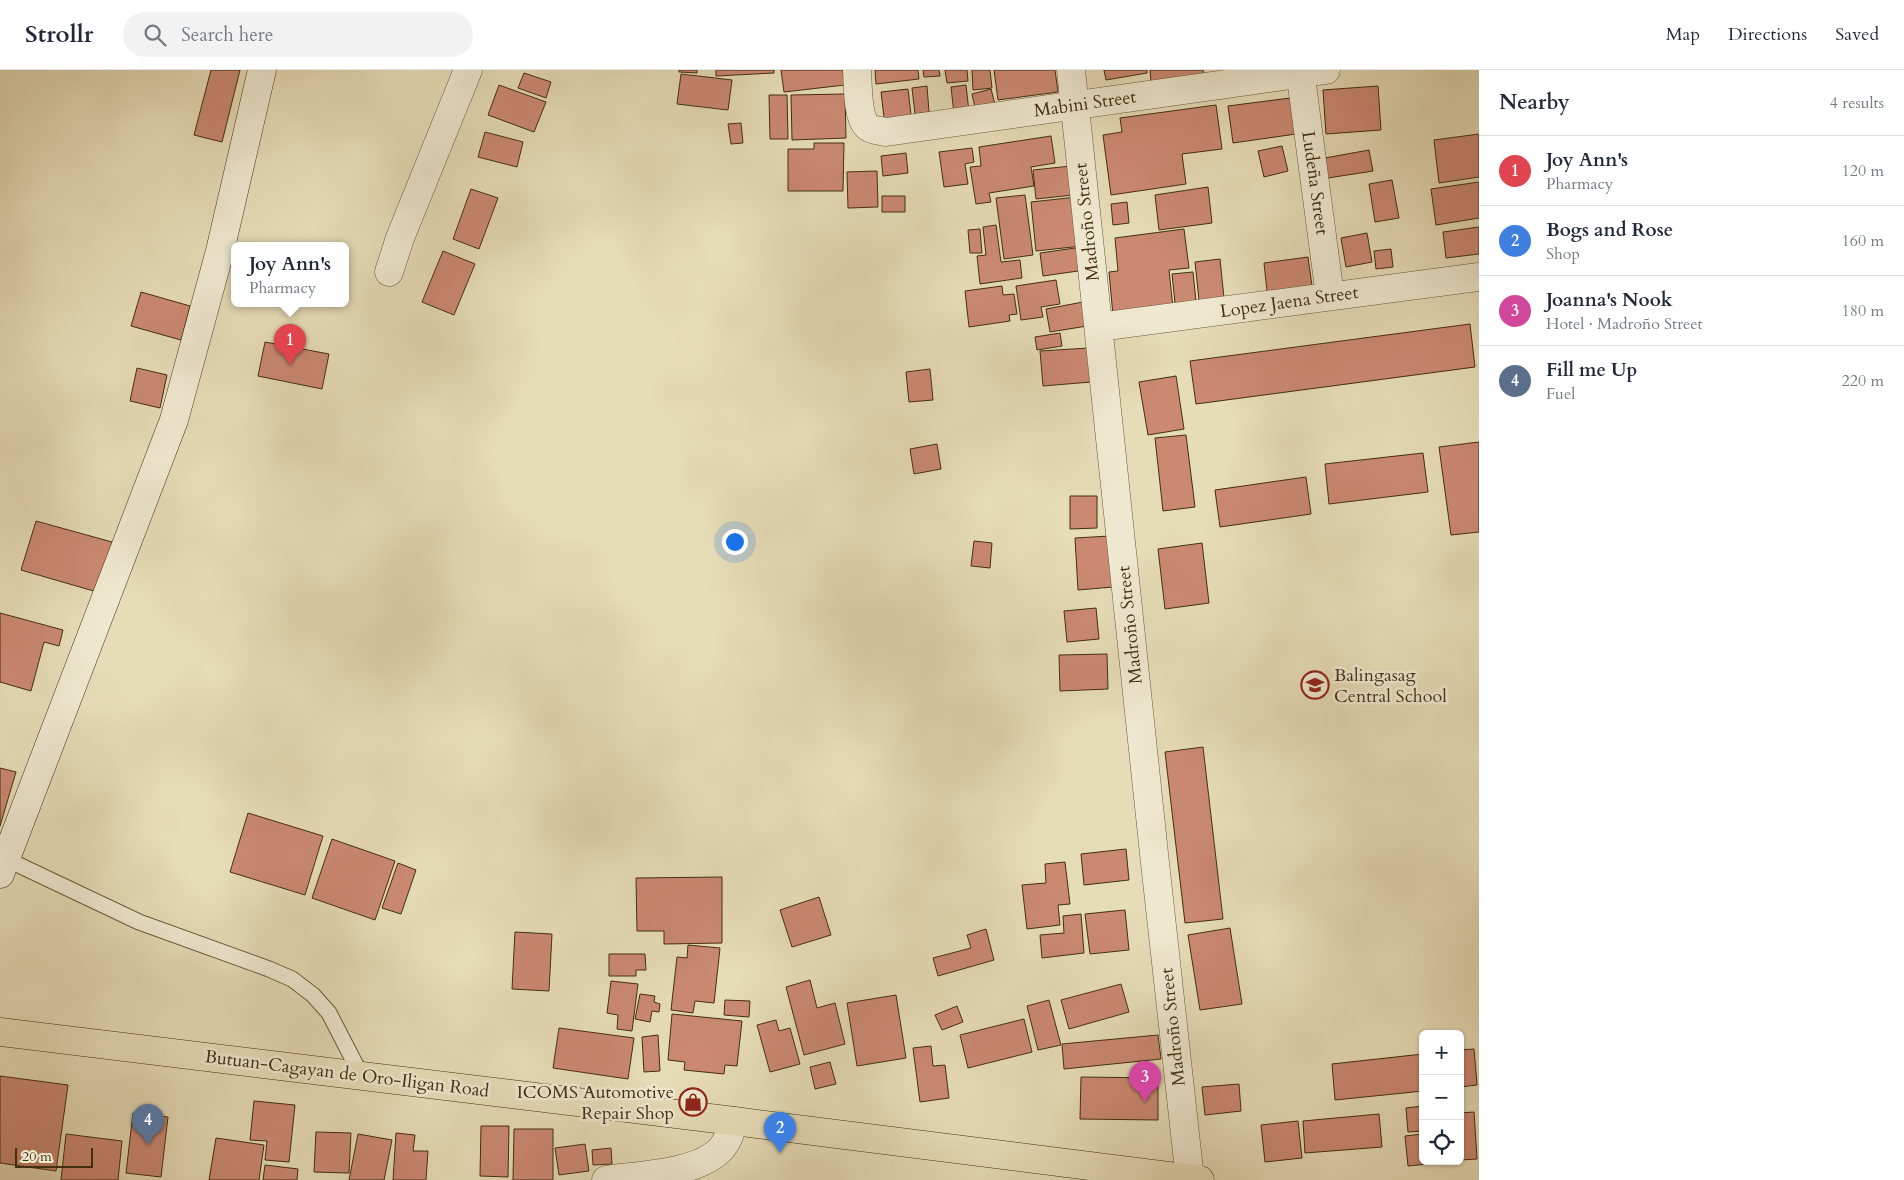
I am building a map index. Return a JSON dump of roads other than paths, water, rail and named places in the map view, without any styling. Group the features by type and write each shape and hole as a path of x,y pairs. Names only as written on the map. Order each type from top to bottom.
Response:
{"highway":[{"name":"Butuan-Cagayan de Oro-Iligan Road","path":"0,1032 734,1121 1195,1180"}],"street":[{"path":"3,867 174,420 220,251 262,70"},
{"path":"389,272 400,238 468,70"},
{"name":"Mabini Street","path":"857,70 862,118 866,126 886,132 1309,71"},
{"name":"Madroño Street","path":"1071,70 1154,853 1195,1180"},
{"name":"Ludeña Street","path":"1309,71 1330,296"},
{"name":"Lopez Jaena Street","path":"1099,327 1479,277"},
{"path":"606,1180 673,1170 691,1166 710,1158 721,1149 734,1121"}],"lane":[{"path":"3,867 139,922 269,969 292,980 314,995 329,1013 361,1076"}],"place":[{"name":"Joy Ann's","path":"290,365"},
{"name":"Balingasag Central School","path":"1315,685"},
{"name":"ICOMS Automotive Repair Shop","path":"693,1102"},
{"name":"Joanna's Nook","path":"1145,1102"},
{"name":"Fill me Up","path":"148,1145"},
{"name":"Bogs and Rose","path":"780,1153"}]}
